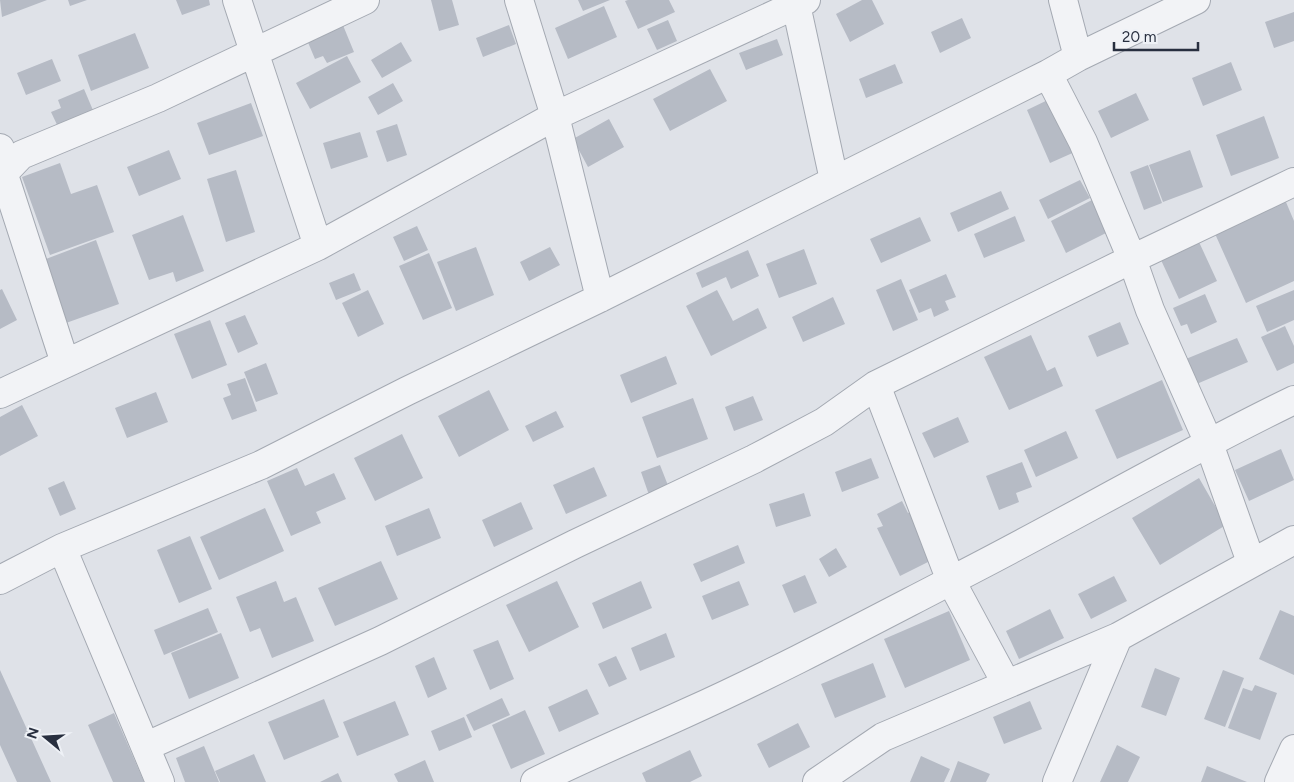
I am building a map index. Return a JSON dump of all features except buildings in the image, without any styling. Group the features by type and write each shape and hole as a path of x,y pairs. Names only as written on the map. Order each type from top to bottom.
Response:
{"street":[{"path":"237,0 318,246"},
{"path":"65,363 1,166 21,155 158,98 366,0"},
{"path":"518,0 555,116 600,298"},
{"path":"1063,0 1078,56"},
{"path":"0,580 62,548 261,465 1048,74 1078,56 1196,0"},
{"path":"0,394 318,246 555,116 799,2 834,180"},
{"path":"1048,74 1083,142 1132,259 1150,310 1208,442 1251,562"},
{"path":"147,746 380,641 575,544 754,459 824,422 876,385 1132,259 1294,182"},
{"path":"876,385 951,581 1006,683"},
{"path":"535,782 596,752 687,713 951,581 1208,442 1294,400"},
{"path":"818,782 882,737 1118,637 1294,540"},
{"path":"62,548 147,746 160,782"},
{"path":"1057,782 1118,637"},
{"path":"1279,782 1294,749"}]}
